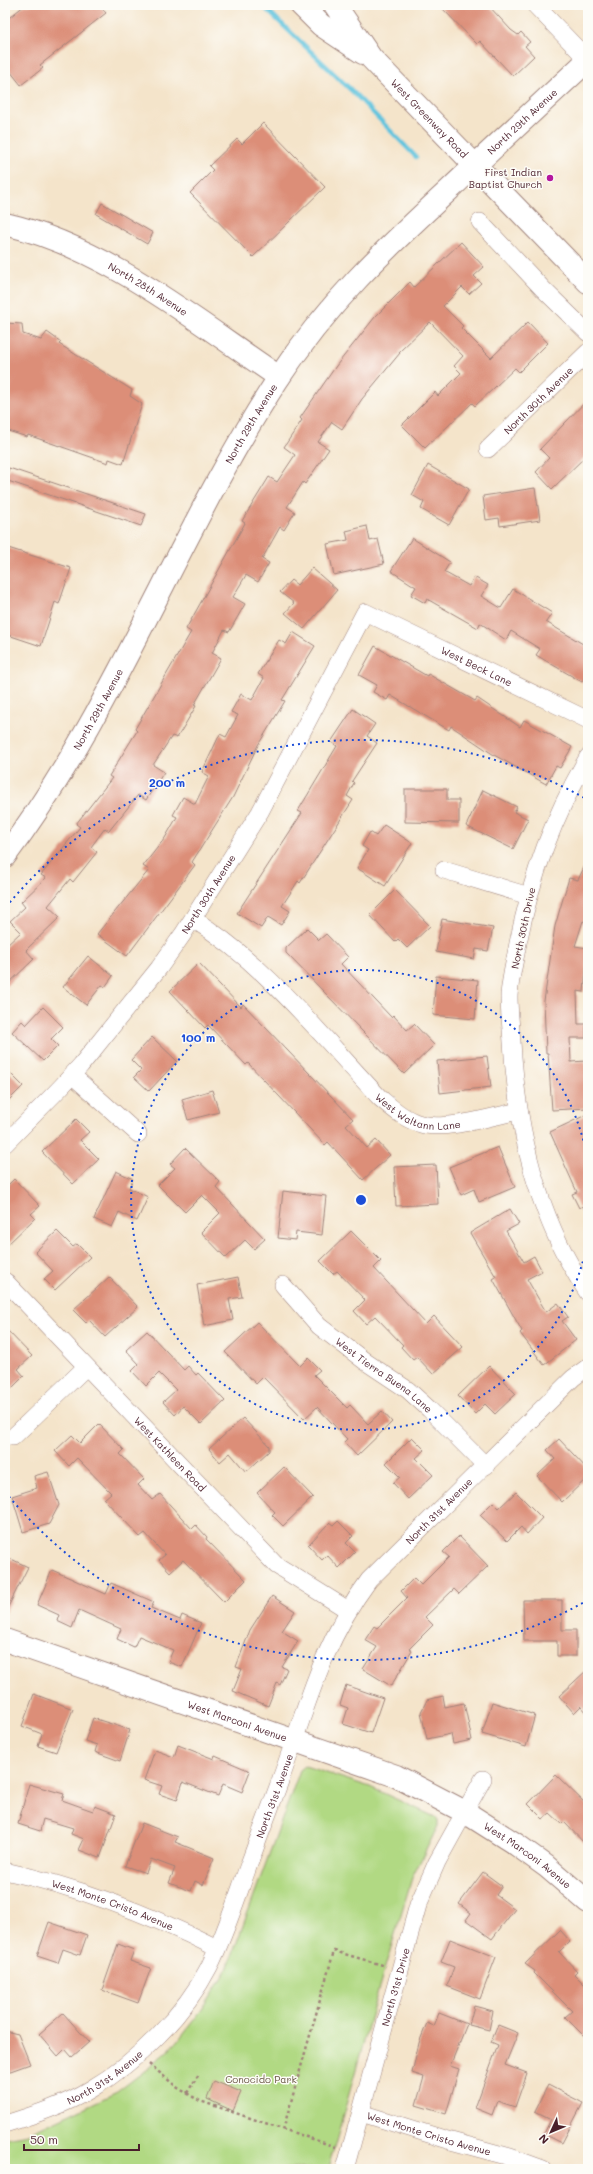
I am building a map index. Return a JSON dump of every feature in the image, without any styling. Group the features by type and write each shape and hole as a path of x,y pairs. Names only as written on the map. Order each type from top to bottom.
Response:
{"street":[{"name":"West Greenway Road","path":"301,5 321,25 371,58"},
{"name":"West Greenway Road","path":"336,5 371,58 588,282"},
{"path":"535,5 588,60"},
{"name":"North 29th Avenue","path":"5,856 62,772 106,695 210,495 279,377 330,309 366,268 588,60"},
{"path":"480,222 532,279 588,333"},
{"name":"North 28th Avenue","path":"5,224 56,239 91,255 121,272 279,377"},
{"name":"North 30th Avenue","path":"488,449 588,352"},
{"name":"North 30th Avenue","path":"5,1144 72,1075 159,968 193,920 260,812 365,612"},
{"name":"West Beck Lane","path":"365,612 588,720"},
{"name":"North 30th Drive","path":"519,1111 514,1069 509,996 515,958 529,896 552,826 588,757"},
{"path":"444,870 529,896"},
{"name":"West Waltann Lane","path":"193,920 242,955 268,978 380,1098 400,1114 421,1124 440,1125 519,1111"},
{"path":"72,1075 138,1134"},
{"path":"519,1111 522,1132 546,1210 563,1250 588,1293"},
{"name":"West Kathleen Road","path":"5,1281 276,1565 348,1610"},
{"name":"West Tierra Buena Lane","path":"283,1285 319,1326 366,1362 408,1390 486,1466"},
{"name":"North 31st Avenue","path":"5,2124 32,2116 91,2090 113,2075 139,2053 160,2033 186,2002 209,1967 217,1948 294,1741 315,1677 329,1645 348,1610 369,1580 486,1466 573,1378 588,1366"},
{"path":"13,1437 86,1367"},
{"name":"West Marconi Avenue","path":"5,1640 396,1776 465,1812 528,1854 588,1902"},
{"path":"465,1812 483,1779"},
{"name":"North 31st Drive","path":"345,2169 399,1969 424,1892 437,1862 465,1812"},
{"name":"West Monte Cristo Avenue","path":"5,1871 41,1879 111,1901 146,1915 217,1948"},
{"name":"West Monte Cristo Avenue","path":"361,2113 451,2141 510,2157 543,2169"}],"path":[{"path":"283,2130 334,1952 399,1969"},
{"path":"139,2053 151,2066 178,2088 200,2101 283,2130 350,2151"},
{"path":"187,2093 200,2074"}],"green space":[{"name":"Conocido Park","path":"305,1766 370,1787 435,1817 438,1821 438,1826 412,1878 379,1987 328,2169 5,2169 5,2138 28,2134 117,2092 151,2066 177,2042 203,2008 226,1972 300,1770"}],"building":[{"path":"25,5 99,5 106,13 40,65 43,68 21,85 10,71 5,75 5,21"},
{"path":"439,5 488,5 511,30 518,35 521,32 530,42 525,46 534,56 513,76 480,41 477,44"},
{"path":"263,123 325,187 253,257 190,193 213,170 209,166 237,139 242,144"},
{"path":"102,203 153,233 147,244 96,214"},
{"path":"461,242 484,267 474,276 481,283 469,294 462,287 443,306 463,326 461,328 491,358 528,322 548,343 519,372 515,368 475,406 472,403 425,448 402,425 435,392 438,396 461,373 454,366 463,356 430,322 399,352 400,353 362,399 342,429 332,422 318,442 329,449 305,484 303,482 287,507 295,512 284,530 280,527 262,559 269,563 258,582 246,575 233,597 245,604 229,632 224,630 212,653 221,658 194,705 196,706 177,738 172,736 153,765 164,772 146,800 138,795 109,831 105,828 91,847 97,852 73,882 70,879 48,906 60,917 26,950 34,959 5,987 5,947 21,932 10,921 25,907 21,902 46,878 41,875 80,827 76,824 112,778 109,776 137,731 135,729 191,632 186,629 245,523 242,521 269,477 277,482 295,455 284,447 302,420 300,418 336,366 375,317 410,282 414,287"},
{"path":"5,323 22,324 23,334 41,340 47,332 61,342 59,344 132,390 130,396 142,404 123,464 109,459 108,463 28,435 27,437 5,430"},
{"path":"588,399 588,454 552,489 536,472 549,458 540,449"},
{"path":"428,465 469,489 449,525 421,509 424,502 412,495"},
{"path":"9,468 146,514 141,526 5,480"},
{"path":"535,488 540,520 500,526 499,518 486,520 483,496"},
{"path":"367,526 370,541 378,539 384,564 334,575 327,544 348,540 346,531"},
{"path":"412,538 450,562 444,572 469,586 474,577 488,585 481,596 501,608 513,589 552,613 546,622 588,647 588,672 582,682 536,655 540,649 511,631 506,640 480,623 478,628 427,599 425,603 411,595 416,587 391,571"},
{"path":"5,547 71,568 59,604 55,602 41,646 5,634"},
{"path":"312,568 337,590 304,629 285,613 294,603 280,592 291,580 297,585"},
{"path":"293,632 315,646 282,700 285,701 258,745 233,797 192,862 195,865 127,956 97,934 149,870 143,866 165,838 177,817 173,815 183,797 195,804 209,776 202,772 220,734 226,737 238,715 231,712 241,694 252,700 264,678 258,674 279,640 286,644"},
{"path":"375,646 427,676 428,674 475,701 477,698 520,727 524,720 572,747 560,768 556,766 546,784 494,755 451,726 449,730 390,695 387,700 373,692 377,685 359,675"},
{"path":"353,709 375,724 367,736 377,743 352,781 354,783 347,796 353,800 300,883 298,881 282,906 290,911 281,925 268,917 261,928 237,913 302,813 298,811 337,746 331,742"},
{"path":"405,789 447,789 447,800 459,800 459,823 405,822"},
{"path":"483,790 517,807 514,812 528,819 513,849 466,826"},
{"path":"384,825 412,843 385,886 357,868 368,850 362,846 370,832 376,836"},
{"path":"588,859 588,923 583,921 575,946 588,948 584,992 577,991 578,1024 586,1024 586,1038 570,1038 571,1062 586,1061 588,1108 552,1110 548,1053 546,1053 544,1001 555,926 569,878 578,880"},
{"path":"395,890 430,926 407,948 398,939 395,942 370,915"},
{"path":"442,919 493,928 488,951 476,949 474,959 436,952"},
{"path":"307,928 319,940 326,934 348,957 341,964 391,1017 393,1015 407,1030 414,1024 434,1045 404,1074 286,953 286,948"},
{"path":"88,956 113,976 105,987 102,985 86,1005 63,987"},
{"path":"199,963 241,1007 243,1004 353,1119 346,1125 367,1148 376,1140 390,1155 363,1180 328,1142 325,1145 248,1063 246,1065 208,1025 205,1028 170,991"},
{"path":"436,976 478,980 475,1019 433,1015"},
{"path":"43,1007 63,1027 51,1039 58,1046 43,1061 12,1032 22,1021 26,1025"},
{"path":"152,1037 177,1061 149,1091 134,1077 141,1070 131,1060"},
{"path":"487,1056 491,1087 440,1093 437,1061"},
{"path":"5,1068 23,1086 5,1104"},
{"path":"212,1090 219,1112 188,1120 182,1099"},
{"path":"588,1114 588,1217 583,1206 579,1208 572,1194 577,1192 550,1132"},
{"path":"76,1119 89,1132 80,1140 99,1159 73,1184 42,1152"},
{"path":"498,1147 515,1187 479,1202 474,1189 461,1195 449,1167"},
{"path":"185,1148 220,1182 216,1187 265,1239 254,1249 245,1240 226,1258 201,1232 220,1213 202,1195 185,1212 158,1185 175,1168 170,1164"},
{"path":"436,1165 438,1204 396,1206 394,1167"},
{"path":"116,1171 133,1179 129,1188 148,1197 137,1221 119,1212 112,1227 94,1219"},
{"path":"14,1179 40,1206 31,1214 35,1218 5,1247 5,1188"},
{"path":"283,1191 326,1196 322,1235 296,1232 295,1240 278,1238"},
{"path":"510,1209 519,1224 506,1231 524,1262 534,1256 542,1271 527,1279 546,1312 558,1303 568,1317 562,1321 576,1340 544,1365 520,1333 522,1331 493,1279 496,1277 470,1233"},
{"path":"57,1231 73,1247 77,1244 90,1257 55,1290 44,1279 53,1271 35,1252"},
{"path":"351,1231 381,1261 374,1268 426,1324 434,1316 463,1347 433,1374 417,1357 413,1360 401,1347 403,1345 375,1316 366,1324 354,1311 365,1300 337,1271 333,1274 320,1261"},
{"path":"109,1277 138,1307 105,1337 89,1320 86,1323 73,1310"},
{"path":"238,1277 242,1297 229,1299 233,1320 204,1326 197,1285"},
{"path":"257,1322 300,1366 308,1358 320,1370 314,1375 347,1408 350,1405 368,1424 382,1411 392,1422 357,1456 344,1442 347,1439 317,1407 304,1419 263,1377 256,1384 225,1352"},
{"path":"5,1328 32,1356 18,1369 24,1376 5,1395"},
{"path":"147,1331 184,1370 188,1366 196,1375 198,1373 225,1401 201,1424 183,1406 175,1415 163,1402 176,1390 159,1373 146,1386 132,1371 139,1364 126,1350"},
{"path":"489,1366 516,1394 495,1414 485,1404 475,1414 458,1396"},
{"path":"243,1418 269,1446 269,1451 246,1472 230,1453 220,1462 209,1449"},
{"path":"99,1424 124,1450 120,1454 144,1479 138,1485 152,1500 160,1494 192,1529 196,1525 207,1537 206,1539 246,1580 224,1602 183,1560 170,1572 159,1560 165,1555 145,1533 140,1537 104,1499 111,1493 77,1458 69,1466 55,1451 72,1435 80,1443"},
{"path":"412,1437 425,1450 416,1458 433,1475 408,1499 393,1483 400,1477 386,1463"},
{"path":"559,1439 588,1470 588,1477 562,1502 537,1476 555,1459 547,1450"},
{"path":"284,1467 313,1497 283,1526 272,1515 275,1512 257,1493"},
{"path":"48,1472 59,1505 49,1524 23,1532 12,1496 37,1488 34,1476"},
{"path":"516,1492 542,1518 527,1534 521,1527 507,1541 480,1515 493,1502 499,1508"},
{"path":"338,1521 353,1536 346,1543 355,1552 339,1568 327,1555 322,1560 308,1545 330,1522 334,1525"},
{"path":"459,1536 488,1566 459,1594 454,1589 425,1617 433,1625 409,1649 412,1651 391,1686 363,1669 377,1647 365,1640 374,1626 377,1628 407,1598 401,1591 414,1578 421,1585 449,1557 443,1552"},
{"path":"5,1556 28,1567 5,1613"},
{"path":"52,1570 106,1594 111,1583 154,1602 151,1608 180,1620 182,1615 201,1623 182,1667 168,1662 173,1650 139,1636 134,1647 117,1639 121,1629 79,1610 72,1628 57,1621 59,1615 37,1605"},
{"path":"272,1596 295,1611 282,1631 298,1641 282,1667 287,1669 280,1685 277,1683 268,1706 233,1691 242,1669 236,1667 250,1630"},
{"path":"523,1600 562,1600 562,1630 576,1630 576,1656 557,1656 557,1641 524,1641"},
{"path":"588,1669 588,1714 581,1706 574,1713 559,1696"},
{"path":"346,1685 383,1698 371,1733 343,1724 348,1708 340,1705"},
{"path":"34,1694 73,1709 56,1752 38,1746 42,1734 22,1726"},
{"path":"443,1696 445,1707 464,1703 472,1740 453,1744 451,1734 427,1739 421,1712 427,1700"},
{"path":"492,1702 535,1715 526,1747 482,1734"},
{"path":"93,1718 130,1730 120,1761 95,1752 97,1745 85,1741"},
{"path":"178,1745 214,1759 215,1756 250,1771 242,1792 223,1784 218,1796 183,1782 177,1800 159,1794 162,1786 144,1780 155,1750 174,1757"},
{"path":"556,1775 588,1806 588,1847 564,1822 562,1824 550,1813 543,1819 528,1804"},
{"path":"29,1784 64,1794 62,1800 93,1811 95,1806 116,1814 100,1858 79,1850 84,1839 71,1834 73,1828 43,1819 40,1831 18,1824"},
{"path":"142,1823 178,1837 175,1842 214,1858 203,1885 195,1881 191,1891 169,1883 175,1868 151,1859 146,1873 125,1866"},
{"path":"483,1872 502,1886 496,1895 515,1909 492,1939 466,1920 471,1913 459,1904"},
{"path":"49,1922 87,1935 80,1955 63,1949 58,1963 37,1956"},
{"path":"560,1930 570,1941 559,1952 577,1971 574,1974 588,1988 588,2040 565,2017 572,2011 534,1973 535,1971 525,1964"},
{"path":"450,1939 496,1957 480,1999 447,1986 454,1967 441,1962"},
{"path":"118,1944 134,1950 130,1961 151,1968 138,2003 102,1990"},
{"path":"474,2006 493,2011 489,2030 469,2025"},
{"path":"63,2013 89,2042 72,2057 65,2049 58,2056 39,2034"},
{"path":"439,2013 467,2024 450,2066 459,2069 446,2114 416,2105 424,2077 412,2073 419,2043 427,2023 434,2026"},
{"path":"498,2025 518,2033 505,2065 527,2073 515,2107 497,2101 492,2115 475,2108 498,2045 491,2042"},
{"path":"5,2031 18,2034 30,2064 5,2073"},
{"path":"214,2081 241,2092 233,2111 207,2099"},
{"path":"548,2085 583,2103 562,2143 544,2134 551,2119 535,2111"}],"waterway":[{"path":"262,5 351,90 416,157"}],"place":[{"name":"First Indian Baptist Church","path":"550,178"}]}
